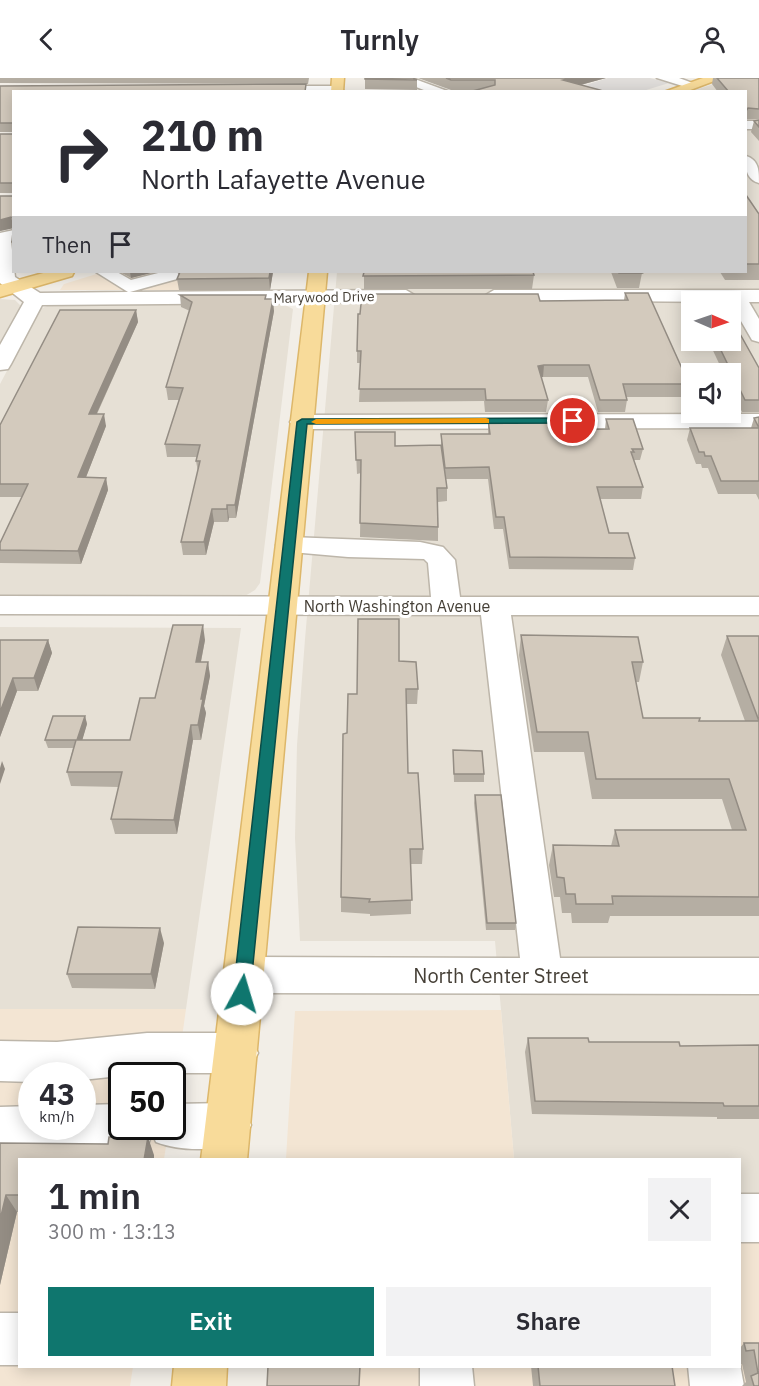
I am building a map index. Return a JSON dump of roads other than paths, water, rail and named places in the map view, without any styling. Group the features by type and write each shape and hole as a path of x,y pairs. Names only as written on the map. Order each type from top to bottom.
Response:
{"main road":[{"path":"680,89 716,78"},
{"path":"8,288 61,273"},
{"path":"226,1142 317,284"},
{"path":"199,1386 201,1368"}],"street":[{"path":"399,78 438,90"},
{"path":"663,78 680,89"},
{"path":"246,90 337,87"},
{"path":"747,161 759,178"},
{"path":"0,364 34,299 8,288 2,238 12,236"},
{"path":"80,298 84,291 109,274 129,287 174,273"},
{"name":"Marywood Drive","path":"34,299 317,284 426,296"},
{"path":"473,296 578,287 681,293"},
{"path":"741,296 759,296"},
{"path":"741,305 759,336"},
{"path":"302,422 759,421"},
{"path":"290,545 348,549 420,549 433,553 441,560 446,606"},
{"name":"North Washington Avenue","path":"0,605 759,606"},
{"path":"495,606 542,976"},
{"name":"North Center Street","path":"244,975 759,976"},
{"path":"0,1061 57,1062 147,1053 236,1053"},
{"path":"0,1130 108,1127"},
{"path":"186,1130 226,1142"},
{"path":"741,1218 759,1218"},
{"path":"0,1339 18,1339"},
{"path":"446,1368 447,1386"},
{"path":"714,1368 717,1386"}]}
